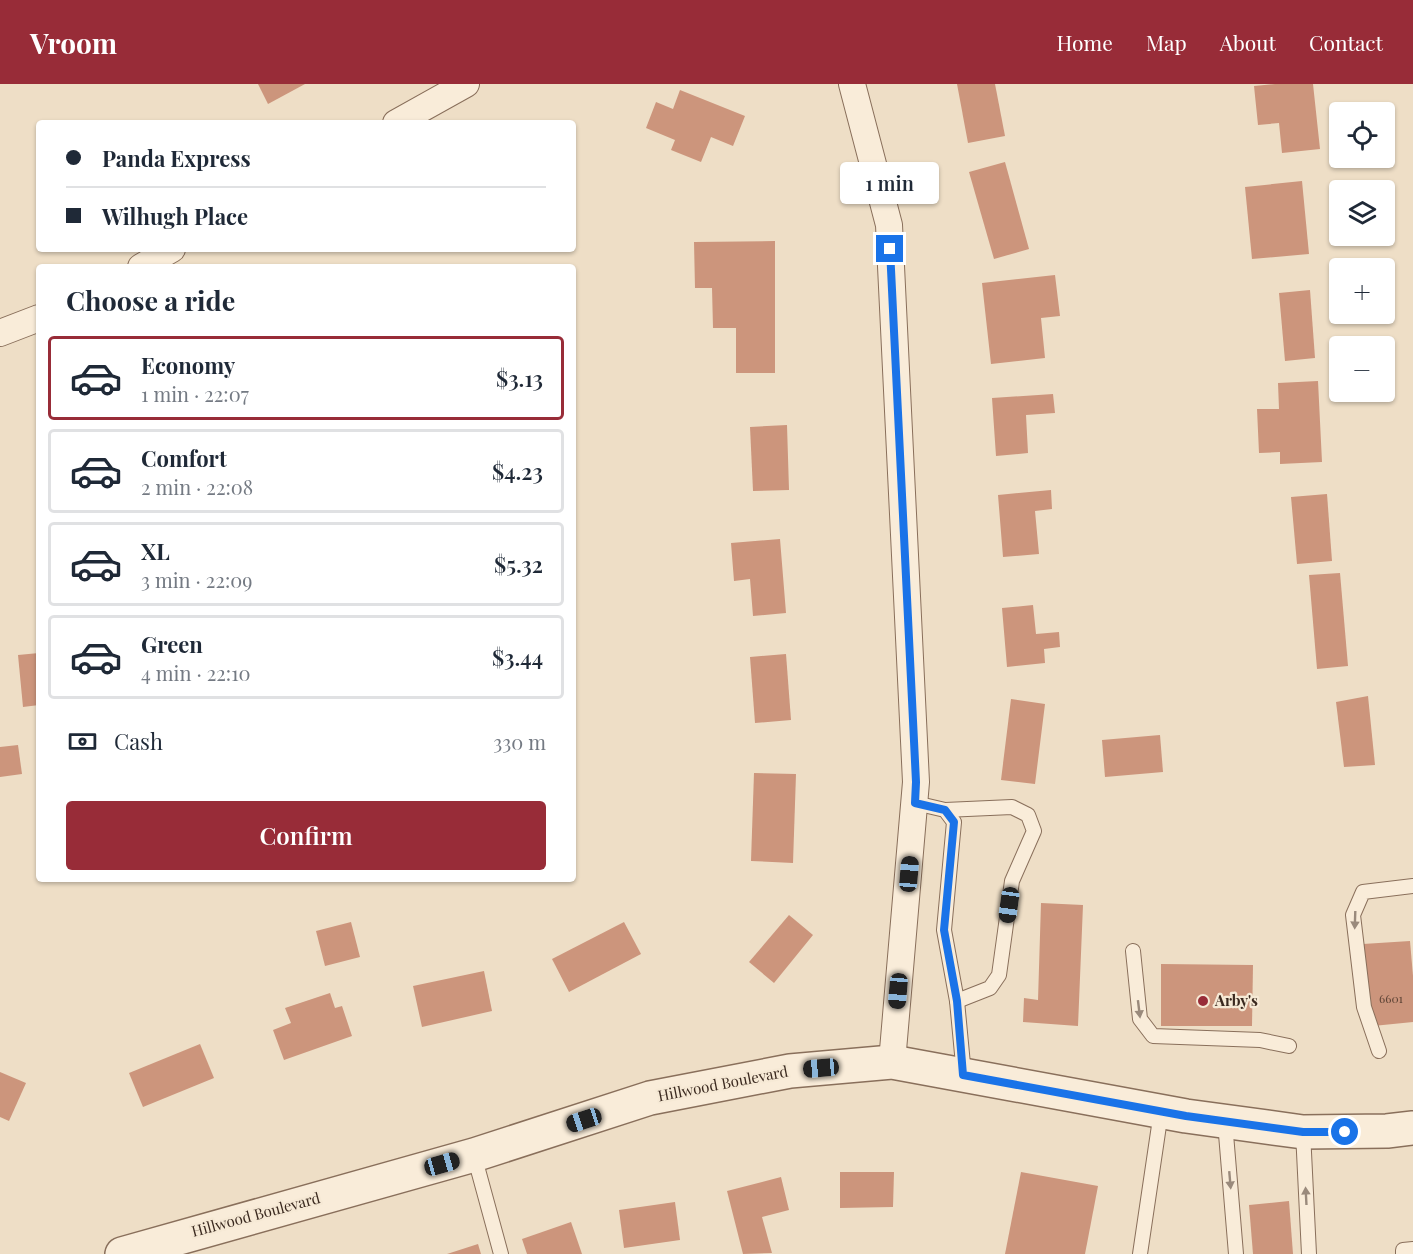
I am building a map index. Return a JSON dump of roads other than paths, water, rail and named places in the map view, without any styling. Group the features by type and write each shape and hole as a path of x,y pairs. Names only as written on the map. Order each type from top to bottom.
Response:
{"street":[{"path":"401,120 466,84"},
{"path":"852,84 889,225 916,782 892,1062"},
{"path":"146,264 167,252"},
{"path":"0,333 36,319"},
{"name":"Hillwood Boulevard","path":"122,1254 474,1155 650,1098 790,1071 892,1062 1161,1112 1303,1132 1387,1131 1413,1128"}],"lane":[{"path":"915,803 945,810 1012,807 1028,815 1034,831 1012,881 999,975 990,988 957,1001"},
{"path":"945,810 954,822 944,930 957,1001 963,1075"},
{"path":"1379,1051 1364,1007 1353,915 1363,892 1413,886"},
{"path":"1133,951 1140,1019 1153,1036 1260,1040 1289,1046"},
{"path":"1140,1254 1161,1112"},
{"path":"1225,1122 1236,1254"},
{"path":"1303,1132 1309,1254"},
{"path":"474,1155 501,1254"},
{"path":"1403,1254 1403,1250 1413,1249"}],"place":[{"name":"Arby's","path":"1203,1001"}]}
